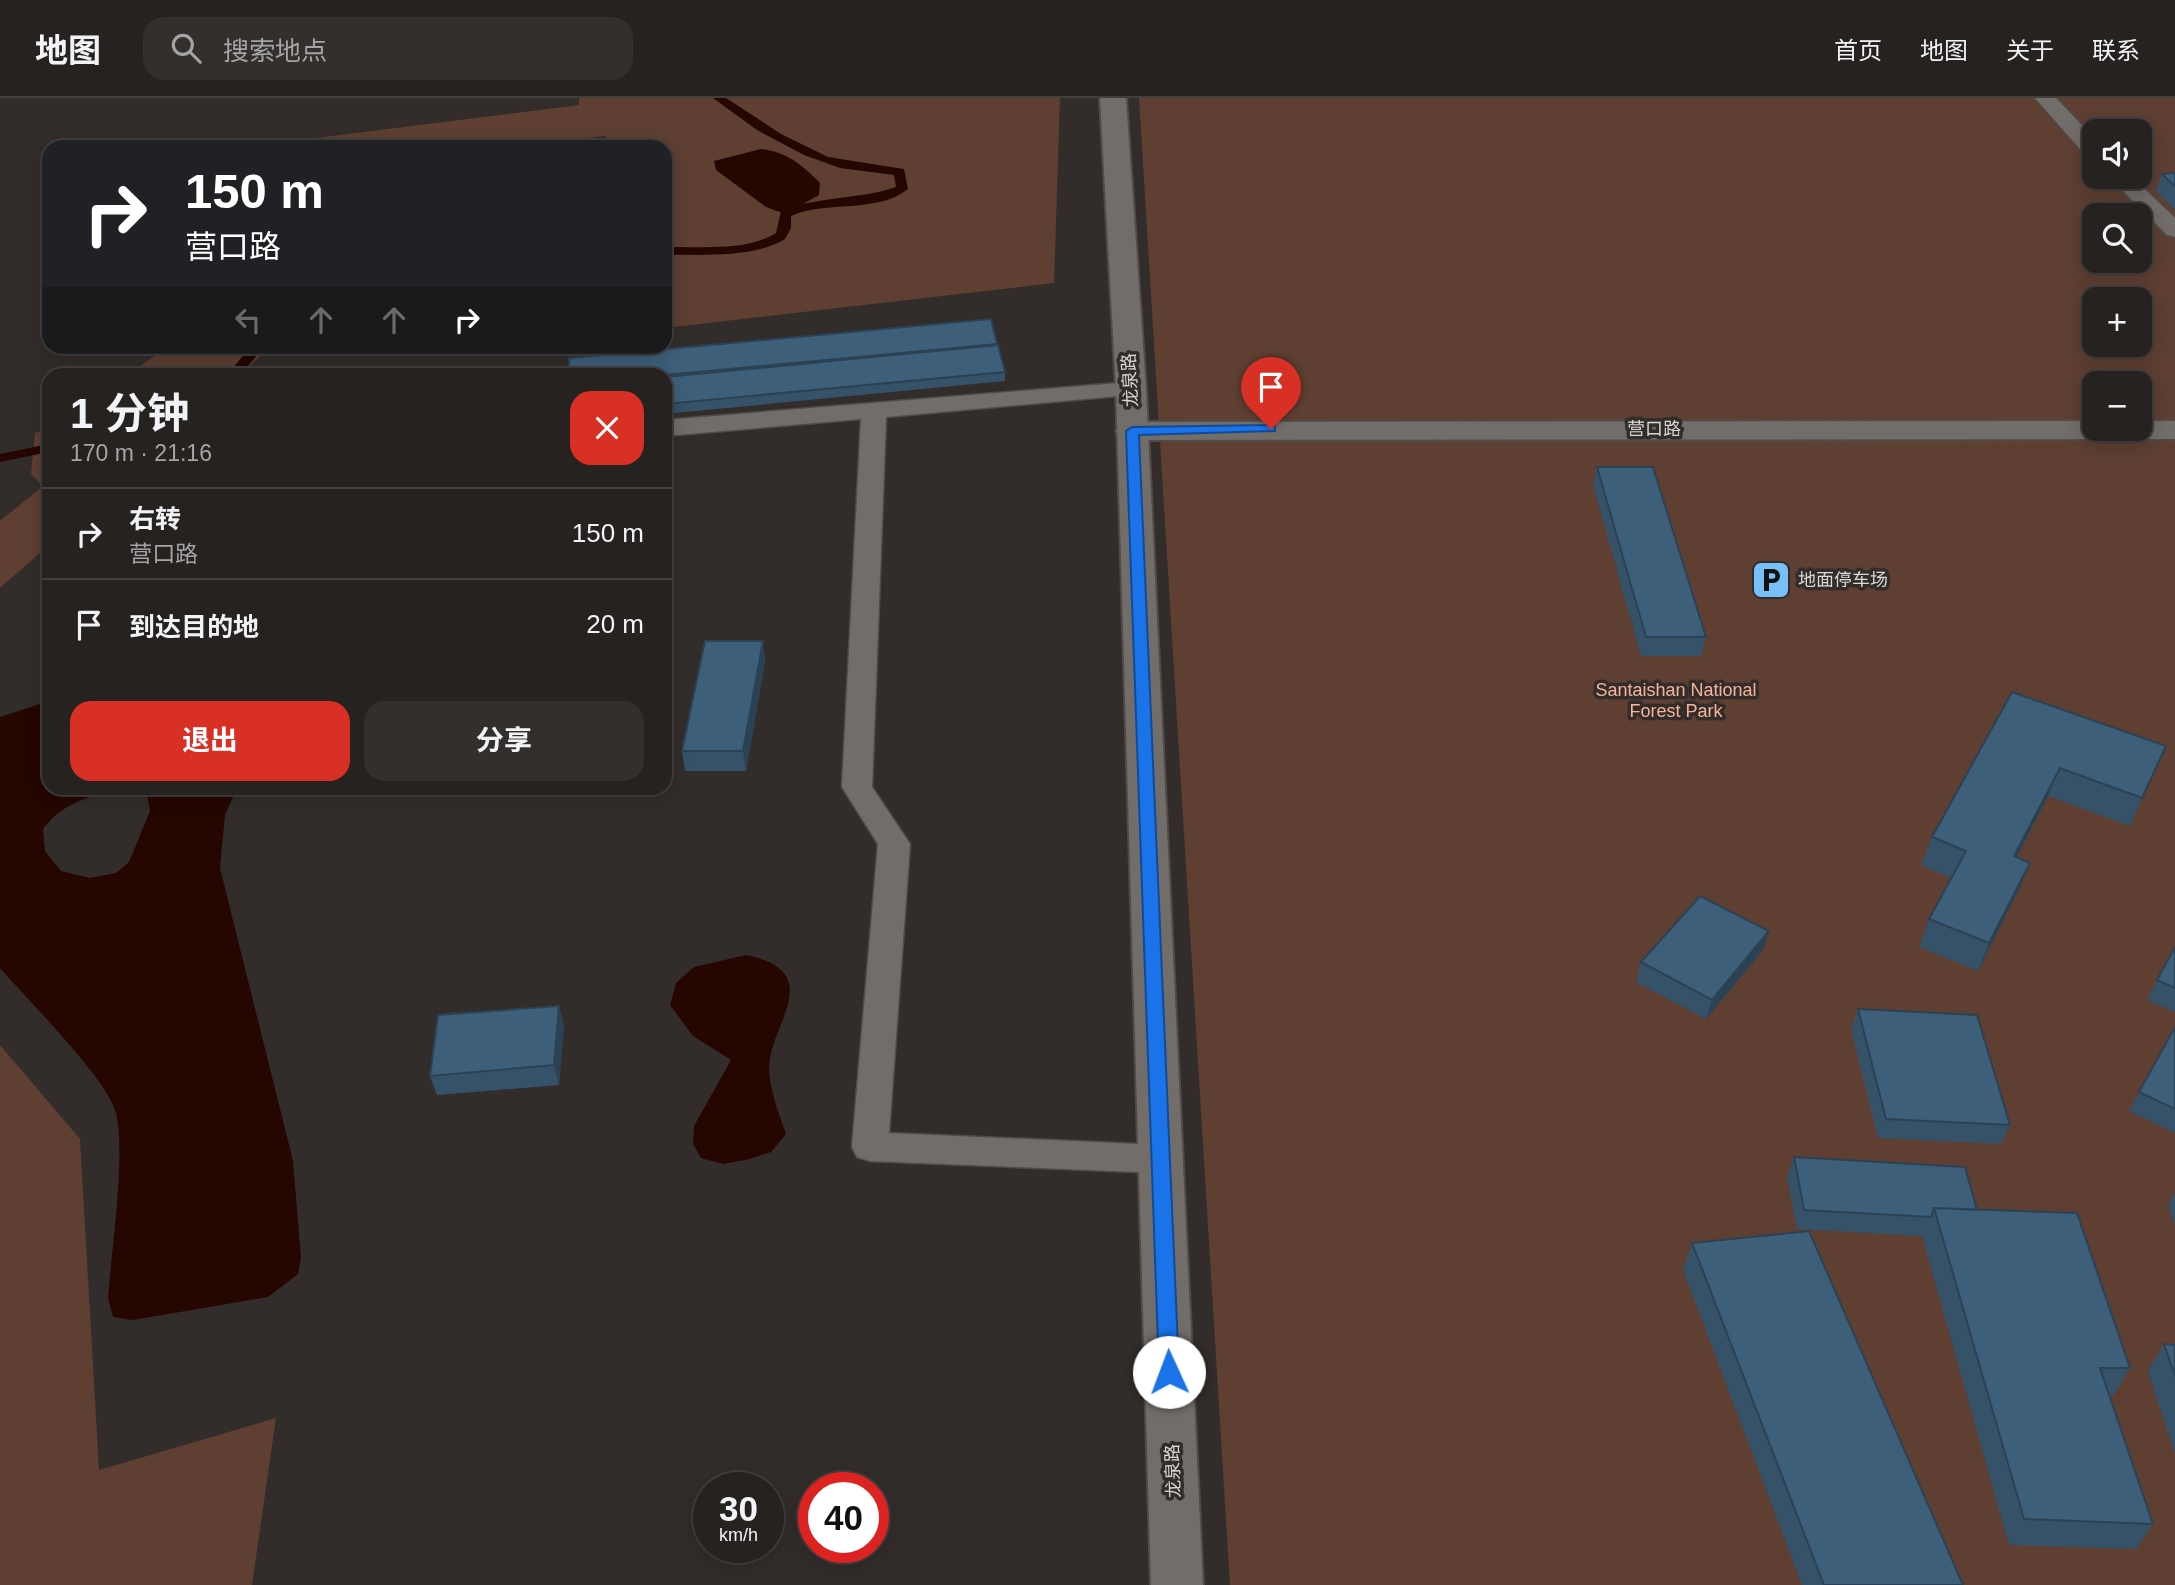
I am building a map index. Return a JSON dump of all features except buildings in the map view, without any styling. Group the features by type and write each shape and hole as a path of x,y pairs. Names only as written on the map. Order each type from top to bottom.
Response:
{"street":[{"name":"龙泉路","path":"1113,98 1131,389 1177,1585"},
{"name":"营口路","path":"1132,431 2175,430"}],"lane":[{"path":"2045,98 2082,138"},
{"path":"2132,189 2175,230"},
{"path":"672,427 1131,389"},
{"path":"874,413 857,787 894,844 870,1147 1161,1159"}],"green space":[{"path":"579,98 1060,98 1054,283 672,327 672,140 606,140 605,136 571,140 301,140 579,105"},
{"name":"Santaishan National Forest Park","path":"1139,98 2175,98 2175,1585 1230,1585"},
{"path":"157,354 263,354 247,368 137,368"},
{"path":"42,431 42,485 31,474 35,433"},
{"path":"42,487 42,551 0,588 0,521"},
{"path":"0,1045 80,1139 99,1470 276,1418 252,1585 0,1585"}],"shaded area":[{"path":"761,149 779,153 800,165 820,183 819,195 785,214 766,207 716,170 714,161"},
{"path":"42,703 42,795 97,795 62,810 43,829 45,851 61,871 90,878 116,873 129,862 150,811 147,795 234,795 225,815 220,868 293,1161 301,1258 298,1274 268,1297 133,1320 113,1317 108,1298 119,1174 115,1110 108,1095 81,1058 0,968 0,717"},
{"path":"746,955 771,963 785,974 790,988 788,1003 771,1053 769,1070 773,1094 786,1134 771,1152 723,1164 701,1158 693,1144 694,1126 731,1060 693,1036 670,1005 676,983 694,967"}],"waterway":[{"path":"672,251 760,245 781,236 785,214 801,207 872,199 902,189 900,172 840,164 808,153 776,137 719,98"},
{"path":"239,368 252,354"},
{"path":"0,458 42,449"}],"place":[{"name":"地面停车场","path":"1771,580"}],"route":[{"path":"1169,1372 1132,431 1271,429"}]}
